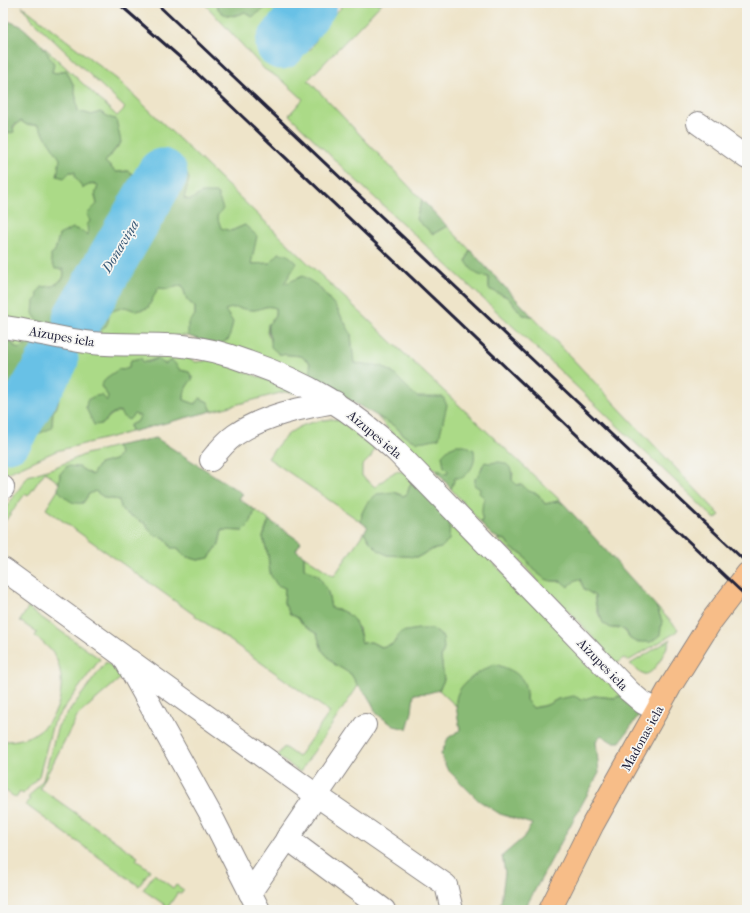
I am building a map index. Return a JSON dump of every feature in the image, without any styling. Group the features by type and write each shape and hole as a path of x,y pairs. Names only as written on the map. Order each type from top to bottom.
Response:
{"main road":[{"name":"Madonas iela","path":"550,910 593,824 657,710 712,620 747,574"}],"street":[{"path":"698,124 747,158"},
{"name":"Aizupes iela","path":"3,327 94,343 185,346 213,351 274,371 305,385 335,402 372,429 397,452 629,691 642,702 657,710"},
{"path":"211,460 222,446 234,436 256,423 284,413 335,402"},
{"path":"3,569 316,795 446,885 452,910"},
{"path":"123,656 210,813 254,901"},
{"path":"254,901 287,838 365,725"},
{"path":"287,838 384,910"}],"green space":[{"path":"204,3 216,3 218,9 226,14 234,16 245,12 266,8 268,3 290,3 279,15 272,40 286,54 311,49 326,22 341,8 339,3 382,3 308,80 422,200 416,219 433,234 447,226 470,250 466,261 489,277 489,289 507,297 523,315 532,316 720,515 715,519 535,347 345,170 289,115 303,99 282,80 264,69"},
{"path":"216,3 268,3 266,8 252,17 245,12 232,16 224,14 218,8"},
{"path":"22,6 118,80 309,264 564,504 558,501 545,504 538,494 529,492 521,484 517,485 512,480 513,473 496,462 482,466 480,482 485,498 481,523 451,489 455,478 448,471 447,474 421,463 377,416 396,427 405,437 417,397 394,374 382,366 353,363 351,334 336,307 318,286 283,284 270,263 251,264 245,225 231,231 221,229 217,216 202,193 190,200 184,198 189,179 139,179 128,171 116,172 105,162 121,143 111,118 100,112 92,115 78,111 74,86 66,70 57,73 52,72 54,64 42,45 117,116 125,108 30,18"},
{"path":"3,19 21,26 42,45 54,64 52,72 57,73 66,70 74,86 78,111 92,115 100,112 116,119 121,142 105,162 116,172 128,171 139,179 148,179 159,169 186,171 189,179 184,198 190,200 202,193 217,193 223,209 217,216 221,228 231,231 245,225 257,236 251,264 270,263 279,253 288,255 297,263 284,284 303,276 318,286 336,307 351,334 354,363 382,366 394,374 417,397 443,397 447,405 439,438 425,441 411,440 396,427 322,384 311,373 310,363 301,356 279,354 271,347 268,328 268,324 274,317 275,308 266,307 256,310 249,310 234,308 225,310 233,322 229,339 218,345 188,336 188,323 195,315 195,307 187,300 182,285 168,289 158,288 148,308 136,311 125,307 109,312 107,325 103,329 95,332 68,331 50,327 38,321 33,313 34,301 38,297 37,293 42,287 53,286 63,279 63,269 55,269 51,260 51,254 55,251 59,235 73,228 88,235 87,225 90,221 87,214 97,204 95,195 98,186 93,183 83,188 75,177 75,172 70,172 64,178 57,176 60,159 38,125 27,125 21,121 13,126 14,132 6,134 3,132"},
{"path":"21,121 27,125 38,125 70,172 76,172 98,186 95,195 97,204 90,221 88,235 59,235 55,251 64,273 63,279 53,286 42,287 50,327 3,320 3,132 6,134"},
{"path":"422,200 447,226 433,234 416,219"},
{"path":"470,250 532,316 523,315 507,297 489,289 489,277 481,276 475,273 466,261"},
{"path":"182,285 187,300 195,307 195,315 188,336 87,333 109,312 125,306 136,311 158,288 168,289"},
{"path":"235,306 254,310 269,306 275,308 275,315 268,325 267,333 279,354 301,356 310,363 312,373 322,384 218,345 225,310"},
{"path":"3,336 18,349 28,343 39,345 42,352 28,378 13,393 14,405 29,390 44,399 43,403 49,404 51,398 55,396 59,399 57,407 53,412 52,428 31,437 20,433 13,444 3,449"},
{"path":"4,336 187,354 188,358 196,362 205,361 206,357 294,390 294,393 284,392 212,411 208,402 200,398 195,404 184,400 186,388 193,379 189,372 180,370 173,362 166,364 161,362 158,358 119,371 106,380 101,386 108,396 103,424 112,415 120,412 141,416 138,421 130,425 131,432 56,451 3,475 3,449 13,444 20,433 53,412 57,407 43,402 14,405 13,393 28,378 18,349"},
{"path":"141,358 143,362 149,362 158,358 165,364 173,361 180,370 189,372 193,379 186,388 184,400 195,404 200,398 208,402 212,411 131,432 130,425 138,421 140,416 134,414 129,420 122,416 120,411 110,415 103,424 94,425 86,408 87,400 95,396 102,395 107,401 108,396 101,386 106,378 119,369 122,370 129,367 131,360"},
{"path":"332,419 352,423 372,441 374,449 371,457 362,466 362,476 375,487 393,473 402,472 408,474 414,479 407,494 403,496 394,492 362,513 361,522 268,458 288,434 310,423"},
{"path":"156,438 243,494 239,499 255,510 250,524 243,531 222,530 219,544 209,558 198,560 184,556 178,548 171,548 165,538 153,534 146,524 122,511 119,500 105,498 95,491 89,494 83,503 75,503 69,500 58,490 60,474 67,466 79,467 92,475 99,464 115,460 120,454 116,446"},
{"path":"456,445 465,445 474,450 474,462 471,469 462,478 455,478 451,489 435,469 447,474 448,471 444,467 442,455 449,448"},
{"path":"116,446 120,454 115,460 99,464 92,475 79,467 60,474 59,483 45,472 28,496 25,494 3,524 3,512 28,476 53,468 86,454"},
{"path":"485,462 502,462 508,465 512,473 512,480 517,485 521,484 529,491 538,494 545,504 558,501 564,504 656,606 662,621 660,635 651,642 636,642 630,639 626,631 620,628 611,628 603,623 595,602 595,596 584,589 580,579 576,580 568,587 561,581 547,580 535,570 523,554 511,548 506,540 498,538 489,532 481,523 485,498 479,493 480,489 474,485 475,478"},
{"path":"414,479 450,520 449,540 441,548 431,550 418,557 387,555 378,550 370,542 364,532 368,527 361,522 362,513 367,503 377,494 394,492 403,496 407,494"},
{"path":"58,490 66,498 83,503 89,494 95,491 105,498 119,500 122,511 146,524 149,530 165,538 178,548 184,556 198,560 209,558 219,544 222,530 243,531 250,524 255,510 269,520 263,537 268,555 270,574 285,588 284,603 290,614 298,618 304,626 317,634 322,650 334,664 351,674 358,686 300,772 277,756 284,747 298,757 330,712 46,509"},
{"path":"269,520 301,542 296,550 304,556 304,568 319,576 328,592 331,608 345,612 350,616 356,624 362,643 371,642 381,647 393,644 401,632 418,629 433,629 443,637 444,649 441,657 444,680 439,690 428,693 414,694 412,712 407,729 394,726 377,714 367,695 358,686 351,674 334,664 322,650 317,634 304,626 298,618 290,614 284,603 285,588 277,585 270,574 268,555 263,537"},
{"path":"450,520 625,694 614,698 594,696 582,700 558,699 547,705 533,708 526,700 527,689 456,700 457,707 439,690 444,680 441,657 444,649 401,632 393,644 381,647 371,642 362,643 359,628 339,609 331,608 328,592 304,568 304,556 334,576 364,532 370,542 387,555 418,557 431,550 441,548"},
{"path":"497,539 506,540 509,546 523,554 534,569 545,578 552,581 580,579 584,589 595,596 600,618 609,627 622,629 630,639 662,621 656,606 678,629 675,633 628,661 623,658 618,663 611,658 556,598 543,587 513,553"},
{"path":"28,608 100,659 53,723 39,776 23,794 20,792 16,798 3,789 3,741 25,738 43,727 56,711 61,689 60,672 55,656 35,636 37,633 20,621"},
{"path":"671,639 660,661 652,671 647,674 643,674 630,664"},
{"path":"106,662 122,677 78,715 40,788 138,857 136,860 150,870 139,886 26,805 30,799 28,798 43,780 58,726"},
{"path":"495,664 509,669 519,676 525,685 526,700 533,708 547,705 558,699 574,696 582,700 594,696 614,698 625,694 641,712 620,742 612,742 601,735 596,741 599,773 524,910 494,910 501,903 505,872 502,856 523,838 532,824 500,814 478,800 447,769 441,754 448,738 460,730 456,702 460,689 470,678"},
{"path":"154,874 173,888 176,885 184,890 181,894 178,892 168,907 143,890"}],"waterway":[{"name":"Donaviņa","path":"281,44 312,3"},
{"name":"Donaviņa","path":"78,318 162,174"},
{"name":"Donaviņa","path":"3,437 8,437 53,360"}],"railway":[{"path":"118,3 183,60 747,597"},
{"path":"156,3 747,563"}]}
